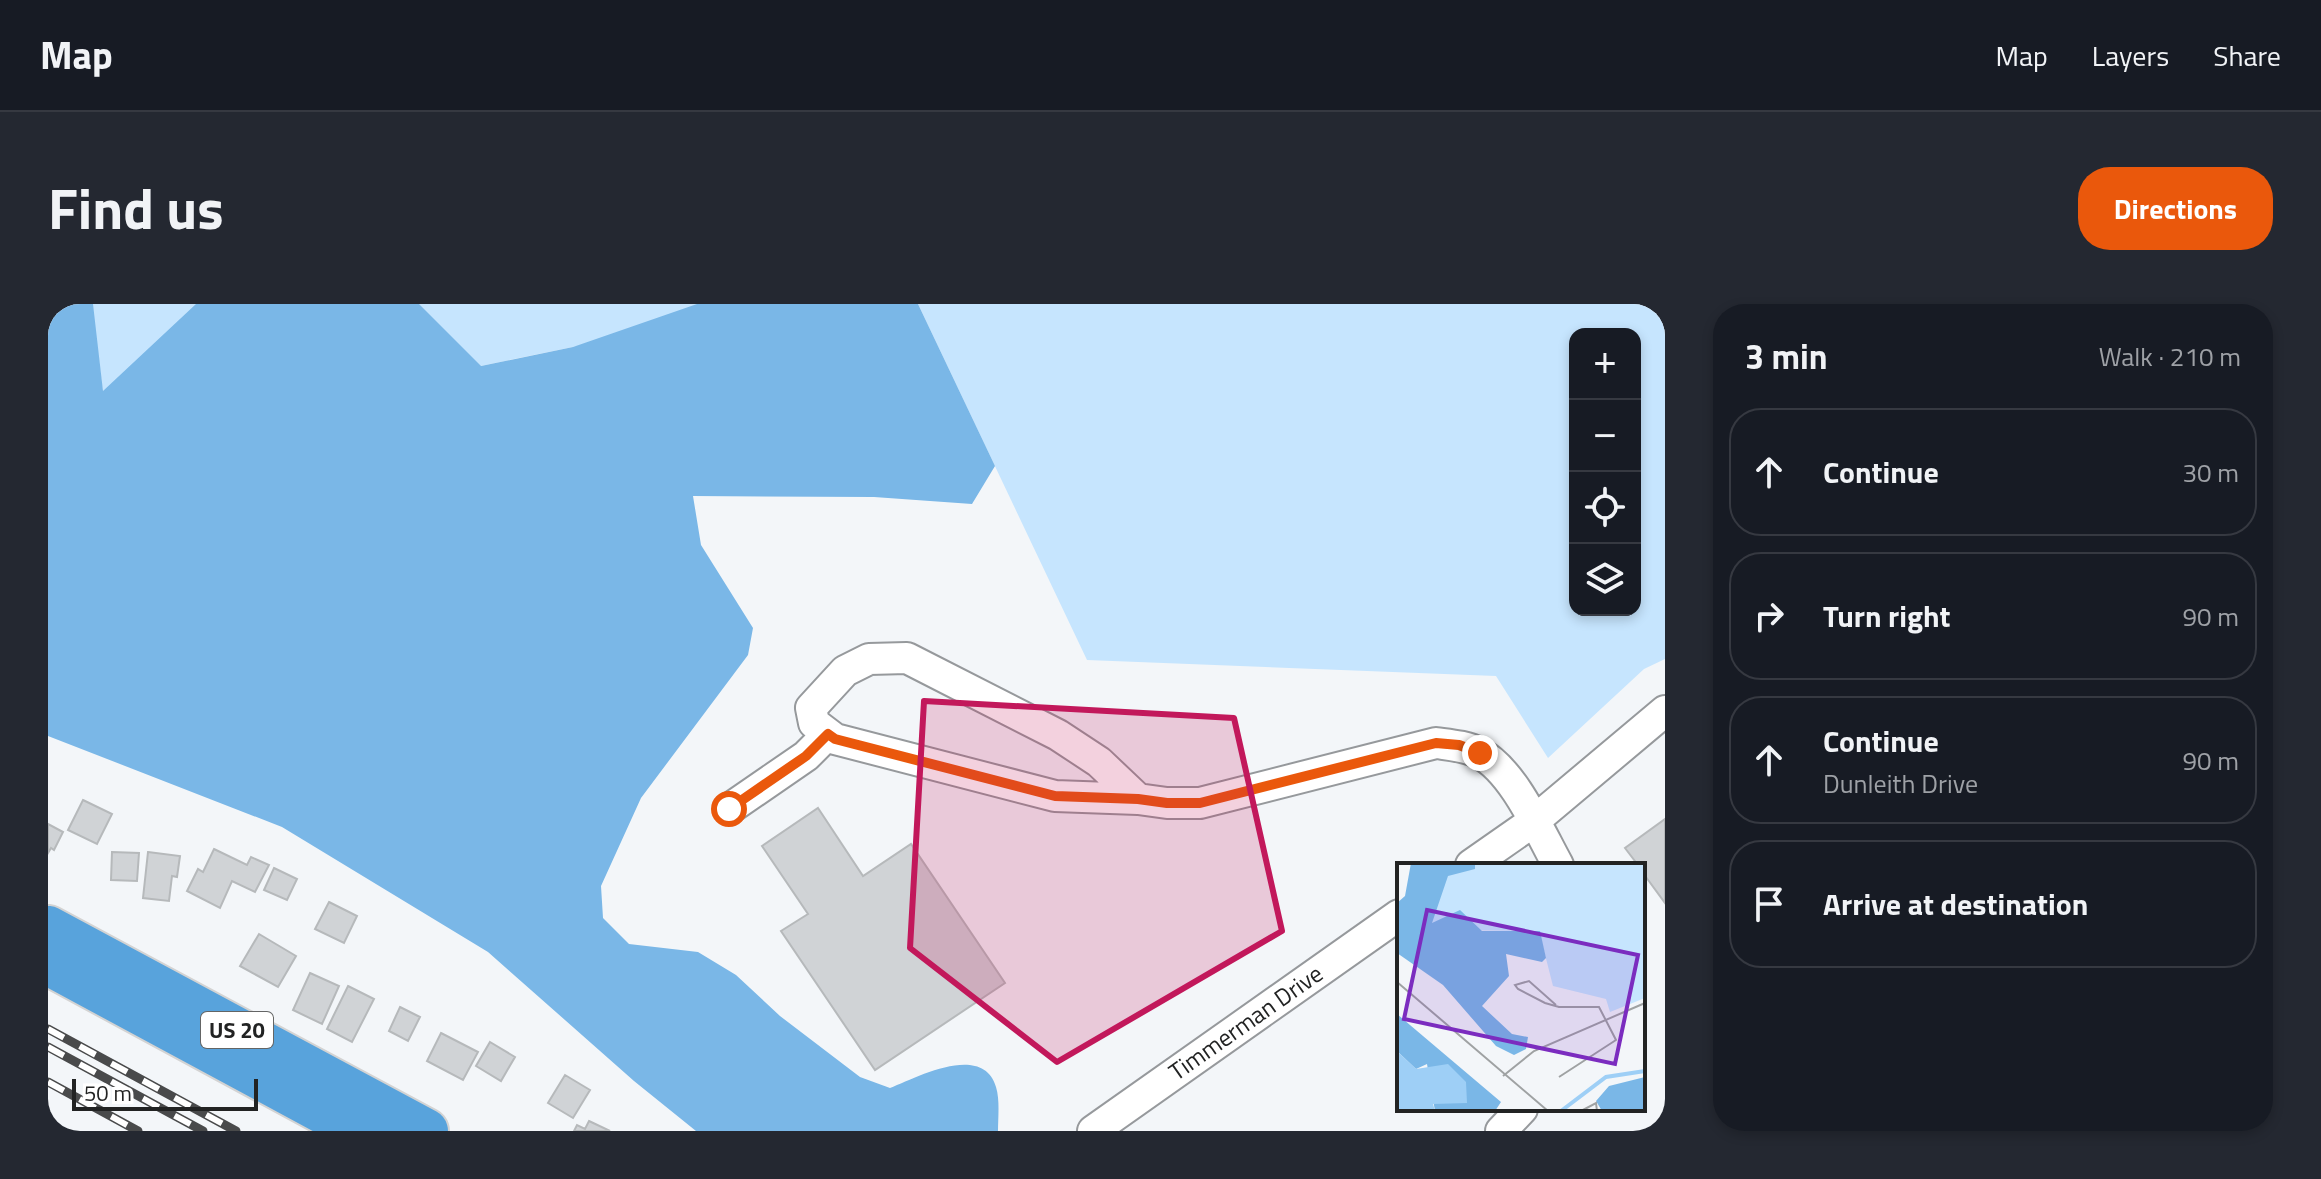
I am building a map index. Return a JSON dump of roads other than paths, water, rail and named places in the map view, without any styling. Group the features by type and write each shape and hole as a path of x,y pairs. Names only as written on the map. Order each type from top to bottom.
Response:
{"highway":[{"name":"US 20","path":"48,928 426,1131"},
{"name":"US 20","path":"48,963 359,1131"}],"street":[{"path":"1138,799 1099,762 1058,735 907,658 869,659 845,671 811,708 814,723 835,739 1055,796 1167,803 1200,803 1436,743 1459,745 1480,753 1498,766 1557,863"},
{"path":"1474,863 1534,821 1665,711"},
{"path":"729,809 806,756 828,734"},
{"name":"Timmerman Drive","path":"1093,1131 1397,916"},
{"path":"1501,1131 1520,1111"}],"railway":[{"path":"48,1029 236,1131"},
{"path":"48,1047 203,1131"},
{"path":"48,1082 138,1131"}]}
